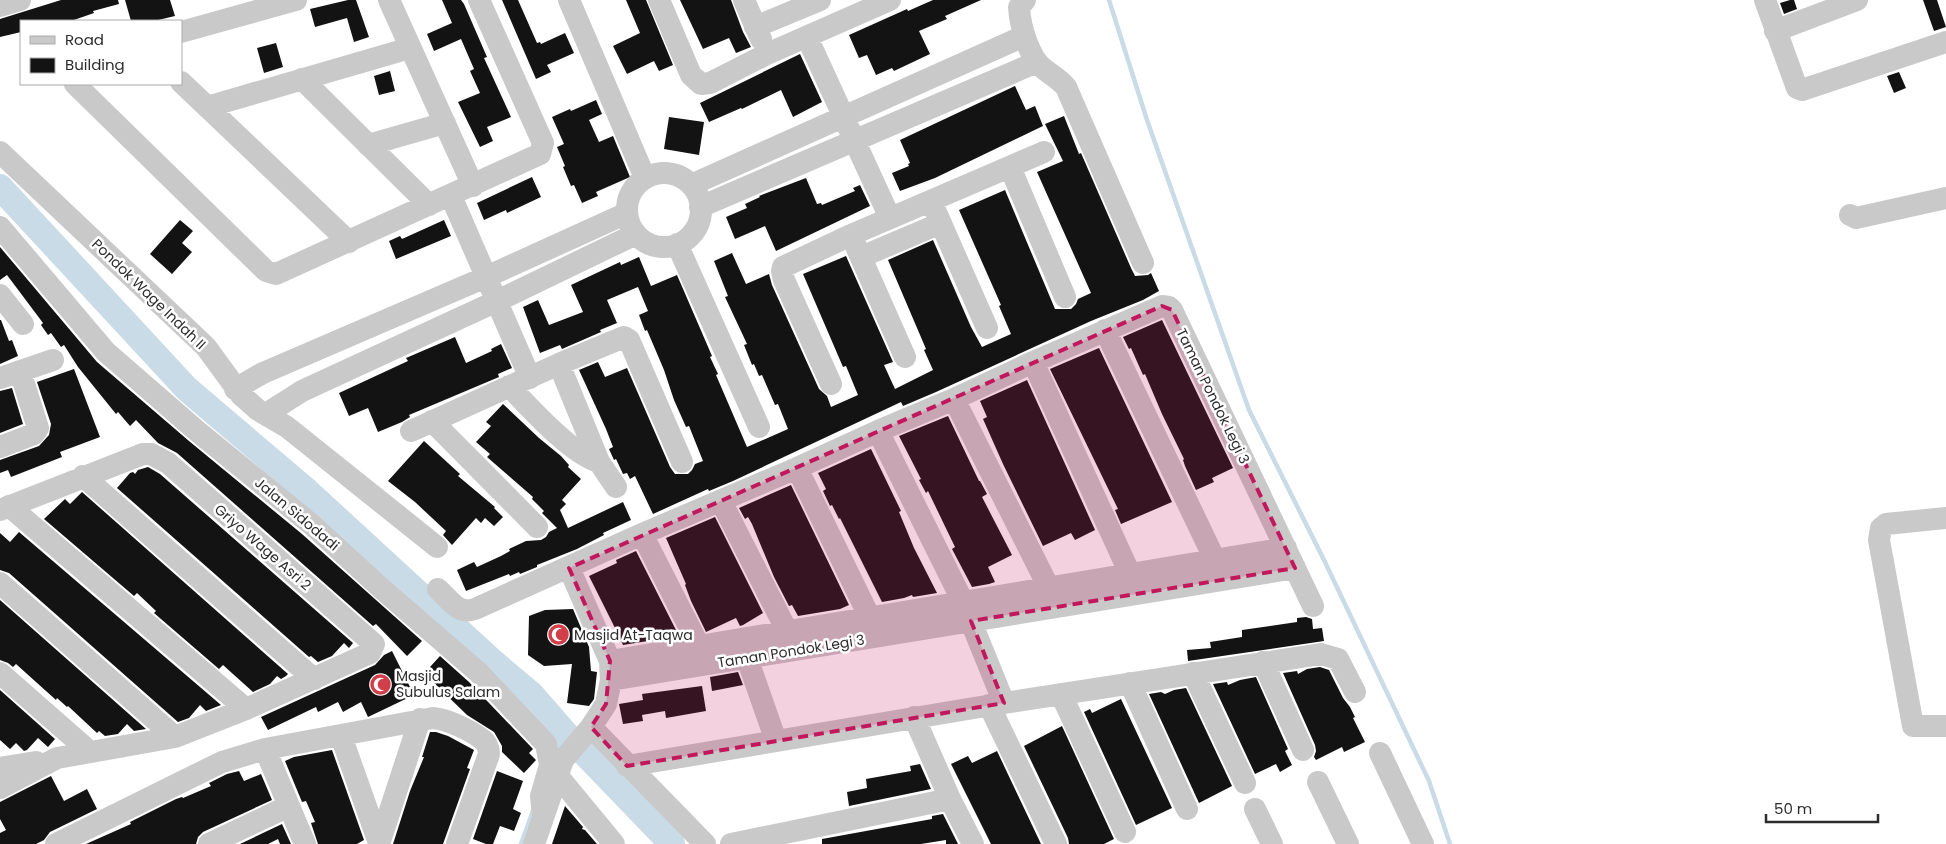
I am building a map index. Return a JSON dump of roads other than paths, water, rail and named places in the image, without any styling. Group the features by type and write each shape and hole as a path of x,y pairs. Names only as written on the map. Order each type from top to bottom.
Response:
{"street":[{"path":"0,6 20,0"},
{"path":"182,32 296,0"},
{"path":"389,0 473,186"},
{"path":"76,85 266,270 272,274 281,273 538,156 544,144 479,0"},
{"path":"569,0 645,178"},
{"path":"659,0 691,75 701,84 710,83 767,54 890,0"},
{"path":"744,0 767,54"},
{"path":"755,26 820,0"},
{"path":"830,0 840,22"},
{"path":"1025,0 1019,7 1024,36 1037,62 1058,78 1066,87 1142,262"},
{"path":"1765,0 1797,88 1802,90 1946,42"},
{"path":"1776,31 1857,0"},
{"path":"691,185 1024,36"},
{"path":"807,37 890,218"},
{"path":"207,107 410,48"},
{"path":"700,208 1037,62"},
{"path":"302,79 428,206"},
{"path":"182,83 349,242"},
{"path":"368,145 445,123"},
{"name":"Pondok Wage Indah II","path":"0,152 206,347 235,389 258,410 287,427 437,547"},
{"path":"831,384 784,280 783,267 851,235 1044,152"},
{"path":"1010,167 1066,297"},
{"path":"664,173 674,174 691,185 698,196 700,217 692,234 677,244 662,247 648,243 631,223 628,203 631,193 645,178 664,173"},
{"path":"451,196 530,378"},
{"path":"1850,215 1856,218 1946,198"},
{"path":"931,201 987,328"},
{"path":"235,389 263,373 486,277 631,223"},
{"path":"266,414 302,392 497,301 631,223"},
{"path":"861,256 941,223"},
{"name":"Jalan Sidodadi","path":"0,228 106,352 311,524 382,589 478,672 554,761 614,844"},
{"path":"851,235 905,357"},
{"path":"677,244 759,427"},
{"path":"0,295 23,324"},
{"name":"Taman Pondok Legi 3","path":"438,589 461,611 468,612 1162,306 1169,307 1172,310 1313,606"},
{"path":"1105,330 1215,560"},
{"path":"412,430 508,386 624,338 629,340 631,344 682,462"},
{"path":"0,446 34,434 38,428 10,375 53,360"},
{"path":"1033,362 1130,574"},
{"path":"559,364 599,462 616,487"},
{"path":"508,386 553,430 580,453 599,462"},
{"path":"954,399 1049,588"},
{"path":"432,421 537,527"},
{"path":"878,431 967,611 996,704 1056,844"},
{"name":"Griyo Wage Asri 2","path":"1,772 57,758 175,737 246,709 370,653 374,644 168,463 151,454 143,454 5,508 246,709"},
{"name":"Taman Pondok Legi 3","path":"797,468 870,618"},
{"path":"83,476 314,679"},
{"name":"Taman Pondok Legi 3","path":"721,501 787,631"},
{"path":"1946,518 1886,524 1881,528 1879,540 1913,726 1946,726"},
{"name":"Taman Pondok Legi 3","path":"642,534 699,646"},
{"name":"Taman Pondok Legi 3","path":"610,670 747,658 967,611 1049,588 1286,548"},
{"path":"534,844 543,818 541,796 554,761 589,730 606,704 610,670 569,568"},
{"name":"Taman Pondok Legi 3","path":"610,670 699,646 870,618 967,611 1295,568"},
{"path":"0,583 175,737"},
{"path":"627,766 914,717 1321,654 1338,659 1355,692"},
{"path":"747,658 776,741"},
{"path":"1263,662 1303,750"},
{"path":"0,673 90,752"},
{"path":"1193,673 1245,783"},
{"path":"1130,683 1187,809"},
{"path":"1061,694 1125,832"},
{"path":"914,717 950,799 973,844"},
{"path":"56,844 210,766 265,749 433,718 450,721 484,741 488,748 489,754 457,844"},
{"path":"379,844 420,719"},
{"path":"589,730 705,844"},
{"path":"341,736 379,844"},
{"path":"265,749 305,844"},
{"path":"1380,753 1423,844"},
{"path":"1318,782 1348,844"},
{"path":"732,844 950,799"},
{"path":"223,841 289,806"},
{"path":"1256,809 1272,844"}],"waterway":[{"path":"1109,0 1147,120 1249,410 1324,560 1429,781 1450,844"},
{"path":"0,187 187,389 307,491 493,662 532,695 566,734 672,844"},
{"path":"555,752 566,734"},
{"path":"521,844 533,811"}],"place":[{"name":"Masjid At-Taqwa","path":"558,635"},
{"name":"Masjid Subulus Salam","path":"380,684"}]}
